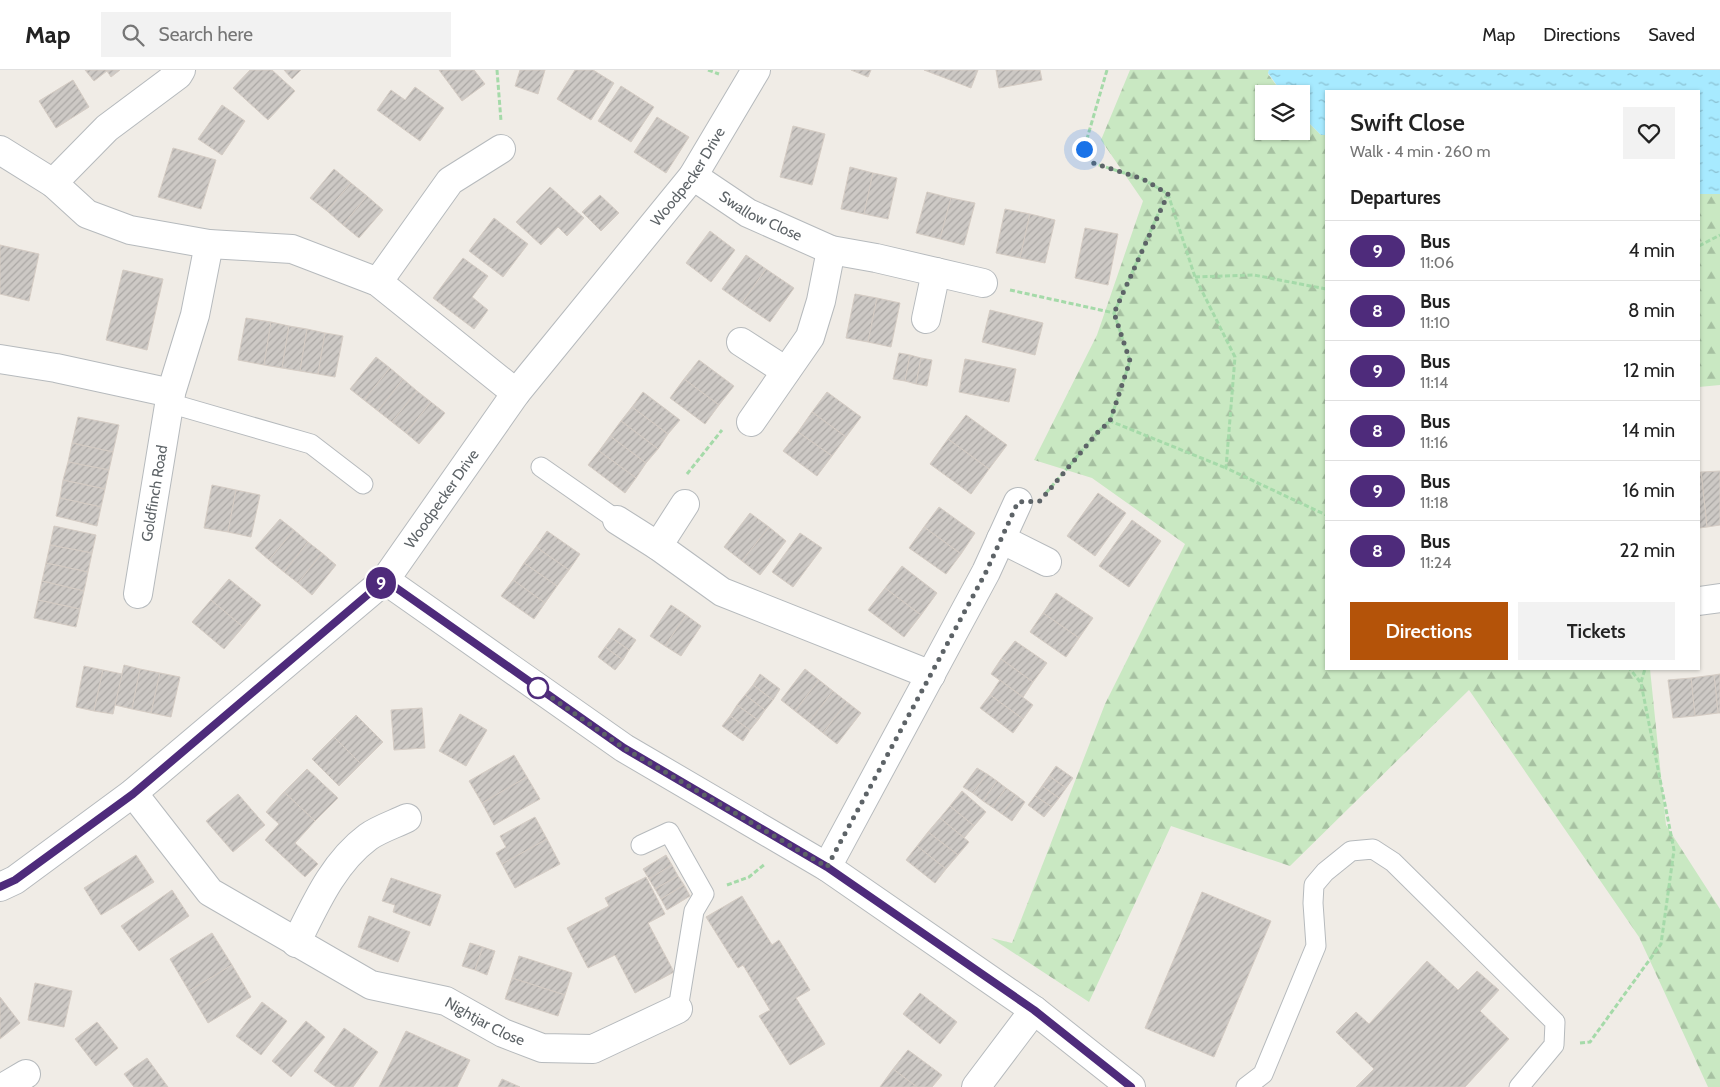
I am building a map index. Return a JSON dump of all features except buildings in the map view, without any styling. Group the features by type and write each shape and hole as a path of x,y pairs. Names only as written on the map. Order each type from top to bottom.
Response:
{"street":[{"path":"53,183 107,128 178,75 181,70"},
{"name":"Woodpecker Drive","path":"0,888 15,880 133,794 385,580 516,393 693,176 756,70"},
{"path":"378,282 450,181 501,149"},
{"path":"0,150 53,183 87,214 130,230 209,244 292,249 378,282 516,393"},
{"name":"Swallow Close","path":"693,176 748,213 832,250 876,258 984,284"},
{"name":"Goldfinch Road","path":"138,594 170,398 195,315 209,244"},
{"path":"751,422 810,337 821,301 832,250"},
{"path":"926,319 936,272"},
{"path":"741,342 786,371"},
{"path":"0,359 56,368 170,398"},
{"path":"827,867 986,572 1018,502"},
{"path":"658,546 685,504"},
{"path":"617,520 658,546 722,592 931,675"},
{"path":"1001,540 1047,562"},
{"path":"385,580 624,748 827,867 1034,1010 1131,1087"},
{"path":"1700,601 1720,598"},
{"name":"Nightjar Close","path":"133,794 210,892 371,985 446,1002 503,1033 542,1048 593,1050 678,1009"},
{"path":"296,943 325,885 346,858 369,836 407,818"},
{"path":"976,1087 1034,1010"}],"lane":[{"path":"170,398 311,444 363,484"},
{"path":"541,467 617,520"},
{"path":"641,845 669,832 704,894 694,911 678,1009"},
{"path":"1246,1087 1264,1074 1316,946 1313,903 1314,885 1325,872 1351,851 1373,849 1393,862 1555,1022 1554,1045 1519,1087"}],"path":[{"path":"496,70 501,111 501,149"},
{"path":"1107,70 1084,149 1093,163 1143,179 1168,194 1195,277 1235,357 1226,468"},
{"path":"1018,502 1040,501 1098,432 1110,421 1130,361 1114,313 1168,194"},
{"path":"1700,245 1720,235"},
{"path":"1195,277 1254,275 1325,289"},
{"path":"984,284 1114,313"},
{"path":"1110,421 1226,468 1325,516"},
{"path":"685,504 678,485 725,426 751,422"},
{"path":"1554,1045 1590,1042 1661,944 1674,850 1641,683 1631,670"},
{"path":"1641,683 1645,670"},
{"path":"704,894 749,877 790,846"}],"green space":[{"path":"1130,70 1269,70 1268,74 1276,85 1255,85 1255,140 1310,140 1310,124 1321,135 1325,135 1325,670 1650,670 1666,825 1720,909 1720,1087 1708,1087 1639,937 1469,690 1290,866 1171,826 1089,1002 991,938 1012,943 1105,704 1185,544 1092,478 1034,460 1097,335 1143,201 1101,140"},
{"path":"1700,194 1720,194 1720,385 1700,387"}],"water":[{"path":"1269,70 1720,70 1720,194 1700,194 1700,90 1325,90 1325,135 1321,135 1310,124 1310,85 1277,85 1268,73"}],"bus line":[{"name":"9","path":"0,887 15,880 133,794 385,580 624,748 827,867 1034,1010 1131,1087"}],"route":[{"path":"538,688 624,748 827,867 986,572 1018,502 1040,501 1098,432 1110,421 1130,361 1114,313 1168,194 1143,179 1093,163 1084,149"}]}
